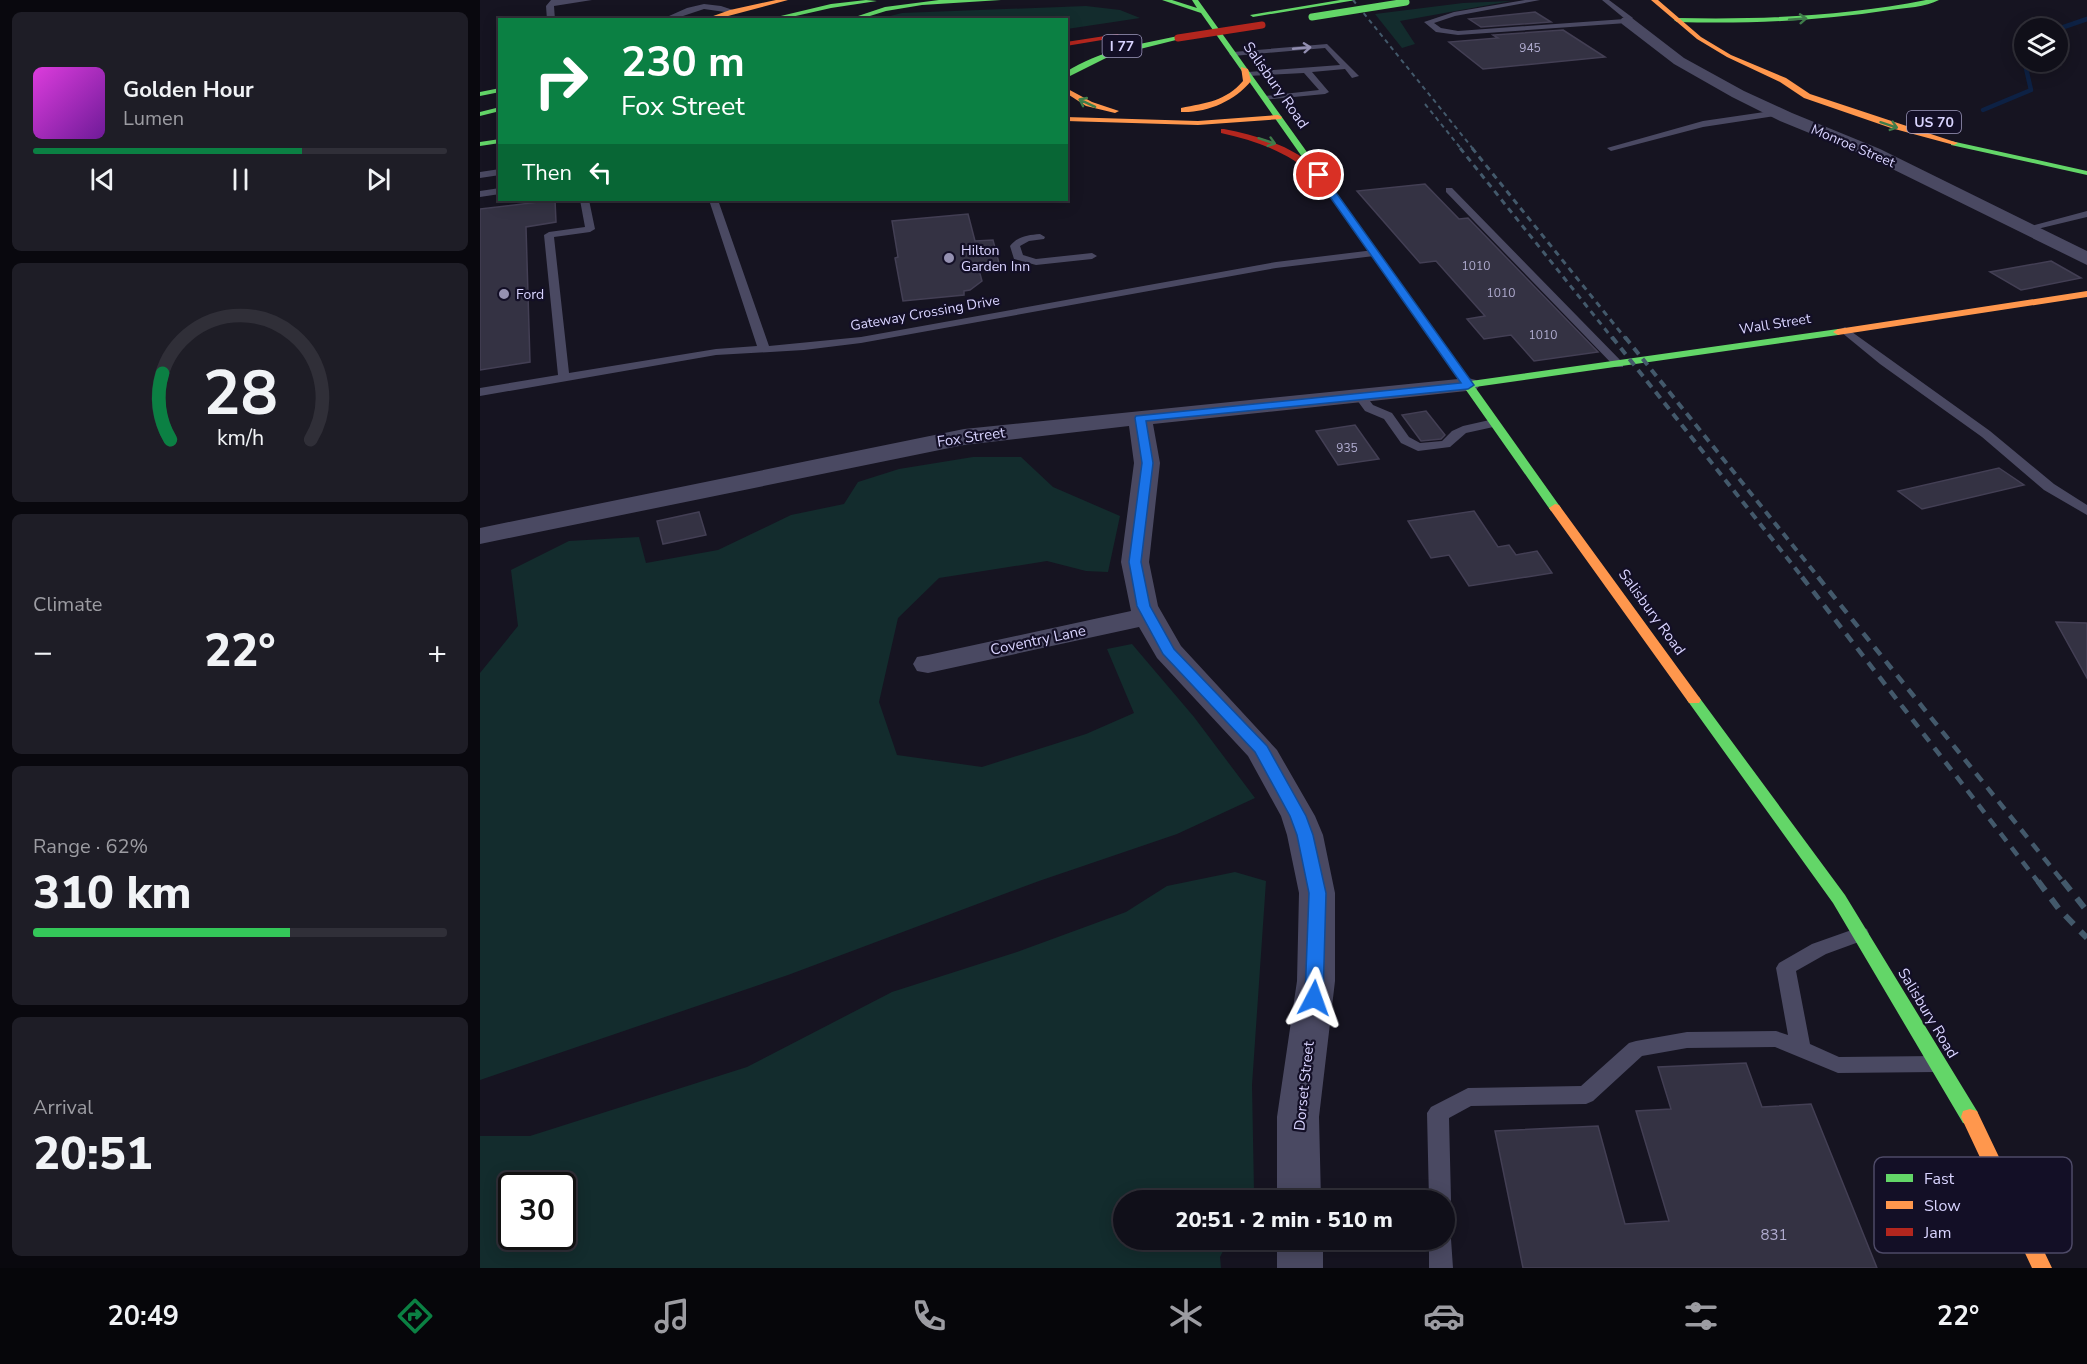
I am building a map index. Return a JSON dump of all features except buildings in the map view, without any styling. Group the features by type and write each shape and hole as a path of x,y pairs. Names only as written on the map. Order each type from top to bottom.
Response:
{"main road":[{"path":"709,18 732,5 785,0"},
{"path":"776,18 831,6 891,0"},
{"path":"854,18 873,10 902,4 998,0"},
{"path":"1166,0 1204,12"},
{"name":"Salisbury Road","path":"1195,0 1494,423 1833,890 1966,1108 1989,1157"},
{"name":"I 77","path":"1309,12 1353,0"},
{"name":"US 70","path":"1654,0 1699,38 1730,56 1783,80 1808,96 1894,126 1976,149 2087,173"},
{"path":"1677,20 1697,14 1852,0"},
{"path":"1677,20 1768,21 1872,12 1936,0"},
{"name":"I 77","path":"1068,54 1174,33 1309,12 1411,1"},
{"path":"1744,6 1789,6"},
{"path":"1730,56 1720,43 1722,36 1739,27 1768,21"},
{"path":"1068,74 1075,67 1174,33"},
{"name":"I 77","path":"1068,43 1125,35 1174,33"},
{"path":"1152,113 1209,106 1227,100 1240,93 1247,81 1246,72"},
{"name":"US 70","path":"1783,80 1879,106"},
{"path":"480,94 498,90"},
{"path":"1068,92 1096,108 1122,112 1278,117"},
{"path":"480,114 498,110"},
{"path":"1169,125 1246,122 1278,117"},
{"path":"1068,119 1169,125 1240,134 1282,146 1308,163 1319,175"},
{"path":"480,146 498,143"},
{"name":"Wall Street","path":"1468,385 1619,365 2087,294"},
{"path":"2036,303 2087,306"},
{"name":"Salisbury Road","path":"2035,1253 2042,1268"}],"street":[{"name":"Monroe Street","path":"1627,21 1679,61 1778,113 1874,153 2087,259"},
{"name":"Fox Street","path":"480,536 964,437 1468,385"},
{"name":"Dorset Street","path":"1140,418 1147,463 1135,562 1147,616 1168,651 1261,750 1298,816 1305,835 1317,893 1316,969 1298,1117 1299,1190"},
{"name":"Coventry Lane","path":"928,664 1147,616"},
{"path":"1300,1250 1300,1268"}],"lane":[{"path":"551,18 553,2 590,0"},
{"path":"1537,0 1454,14 1428,22 1439,30 1458,33 1627,21 1629,18 1605,0"},
{"path":"668,18 699,6 732,5"},
{"path":"1233,54 1327,46 1356,76"},
{"path":"1262,51 1283,80"},
{"path":"1326,58 1337,57"},
{"path":"1246,72 1277,72 1346,66"},
{"path":"1265,98 1325,93 1306,70"},
{"path":"1288,87 1294,95"},
{"path":"1611,148 1703,124 1778,113"},
{"path":"480,175 498,172"},
{"path":"1449,190 1619,365"},
{"path":"480,194 498,191"},
{"path":"564,378 549,235 590,229 584,201"},
{"path":"713,201 764,349"},
{"path":"2025,228 2087,214"},
{"path":"1040,237 1017,243 1015,246 1018,257 1035,262 1092,256"},
{"name":"Gateway Crossing Drive","path":"480,392 697,355 861,340 1276,265 1374,254"},
{"path":"1845,330 1884,362 1986,434 2049,487 2087,510"},
{"path":"1359,396 1369,408 1388,416 1405,440 1418,447 1446,444 1455,433 1465,427 1494,423"},
{"path":"1801,1050 1786,968 1819,949 1860,934"},
{"path":"1440,1190 1438,1113 1468,1097 1586,1095 1636,1049 1687,1040 1776,1039 1838,1065 1939,1064"},
{"path":"1440,1250 1441,1268"}],"green space":[{"path":"1511,1 1400,21 1415,44 1402,48 1375,14 1463,3"},
{"path":"1086,6 1120,10 1140,18 1068,29 1068,18 882,18 902,13"},
{"path":"973,457 1021,457 1053,487 1120,516 1108,572 1086,571 1047,561 939,578 898,618 879,702 897,755 982,767 1086,734 1134,713 1107,649 1132,644 1194,717 1255,798 1177,834 1039,881 788,975 480,1080 480,673 518,626 511,570 569,541 639,537 646,563 718,550 791,515 844,504 858,482 899,469"},
{"path":"1235,872 1266,881 1252,1085 1254,1190 1113,1190 1113,1250 1224,1250 1220,1257 1221,1268 480,1268 480,1136 530,1136 747,1067 892,992 1017,952 1126,912 1167,886"}],"waterway":[{"path":"2068,26 2087,19"},
{"path":"1983,110 2031,90 2027,72"}],"railway":[{"path":"1353,0 1474,150"},
{"path":"1425,104 1462,150"},
{"path":"1460,148 1613,339"},
{"path":"1472,148 1626,339"},
{"path":"1612,337 1803,578"},
{"path":"1625,337 1819,578"},
{"path":"1802,577 2039,883"},
{"path":"1818,577 2064,883"},
{"path":"2038,881 2059,909 2087,938"},
{"path":"2063,881 2087,911"}],"traffic: fast":[{"path":"855,18 904,6 998,0"},
{"path":"1165,0 1204,12"},
{"path":"1195,0 1555,508"},
{"path":"1253,15 1353,0"},
{"path":"1677,20 1742,21 1807,18 1872,11 1936,0"},
{"path":"776,18 831,6 874,1"},
{"path":"1312,17 1406,2"},
{"path":"1068,75 1105,55 1178,38"},
{"path":"480,94 498,90"},
{"path":"480,114 498,110"},
{"path":"480,144 498,141"},
{"path":"1954,143 2087,173"},
{"path":"1468,385 1838,332"},
{"path":"1694,700 1839,899 1970,1117"}],"traffic: slow":[{"path":"711,18 732,11 785,0"},
{"path":"1654,0 1699,38 1729,56 1783,80 1807,96 1894,126 1954,143"},
{"path":"1184,110 1211,105 1227,99 1247,81 1244,69"},
{"path":"1068,91 1089,104 1115,111"},
{"path":"1068,119 1198,123 1278,117"},
{"path":"1838,332 2087,294"},
{"path":"1555,508 1694,700"},
{"path":"1970,1117 1989,1157"},
{"path":"2035,1253 2042,1268"}],"traffic: jam":[{"path":"1178,38 1262,25"},
{"path":"1068,44 1118,36"},
{"path":"1224,131 1251,137 1287,151 1319,175"}],"place":[{"name":"Hilton Garden Inn","path":"949,258"},
{"name":"Ford","path":"504,294"}],"route":[{"path":"1314,998 1317,893 1305,835 1298,816 1261,750 1168,651 1143,606 1135,562 1142,521 1147,463 1140,418 1468,385 1319,175"}]}
